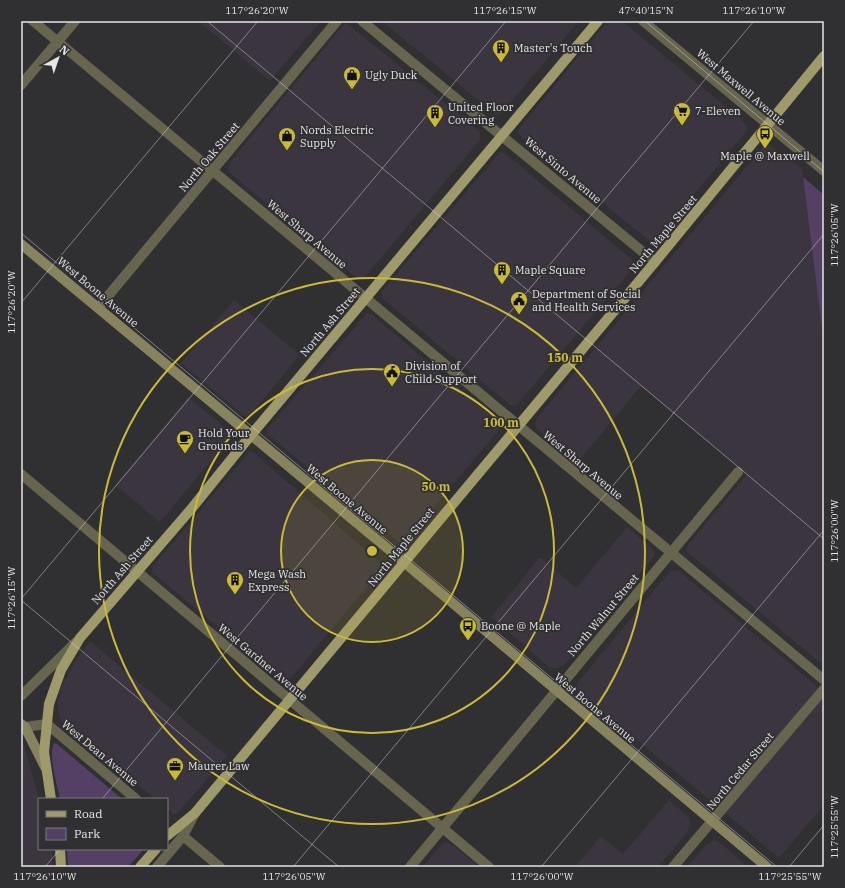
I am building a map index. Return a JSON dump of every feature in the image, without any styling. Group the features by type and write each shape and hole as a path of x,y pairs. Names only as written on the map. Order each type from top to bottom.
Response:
{"main road":[{"name":"North Ash Street","path":"46,724 49,704 55,684 66,660 80,638 138,571 250,435 598,21"},
{"name":"North Maple Street","path":"169,830 195,813 655,262 824,56"},
{"name":"West Boone Avenue","path":"21,244 404,562 767,867"},
{"path":"46,724 44,752 51,798"},
{"path":"23,726 46,769"},
{"path":"60,850 61,867"},
{"path":"140,867 155,850"}],"street":[{"name":"West Sharp Avenue","path":"33,21 517,426 824,680"},
{"path":"21,85 75,21"},
{"name":"North Oak Street","path":"98,308 338,21"},
{"name":"West Sinto Avenue","path":"362,21 655,262"},
{"name":"West Maxwell Avenue","path":"643,21 824,171"},
{"name":"North Walnut Street","path":"410,867 738,472"},
{"name":"West Gardner Avenue","path":"21,474 489,867"},
{"name":"North Ash Street","path":"21,696 80,638"},
{"name":"North Cedar Street","path":"673,867 824,689"},
{"name":"West Dean Avenue","path":"23,726 46,724 135,798"},
{"name":"North Maple Street","path":"157,867 183,836 195,813"},
{"path":"183,836 220,867"}],"shaded area":[{"path":"198,21 321,21 270,81"},
{"path":"382,21 579,21 502,113 498,115"},
{"path":"608,21 622,21 741,119 748,127 745,133 652,243 519,135 518,132 521,126"},
{"path":"345,23 479,131 481,136 480,140 362,279 358,279 230,173 227,166"},
{"path":"769,144 802,169 824,344 824,663 819,662 686,551 687,546 747,474 641,386 578,462 537,429 535,425 537,418 763,147"},
{"path":"500,152 505,153 636,263 515,407 509,404 381,297 382,291"},
{"path":"234,300 300,355 252,413 247,416 243,415 181,363"},
{"path":"367,313 372,315 499,422 498,431 404,543 399,542 268,435 267,432 267,429"},
{"path":"188,397 229,431 231,437 160,522 115,485"},
{"path":"250,451 383,565 382,569 291,678 286,681 281,679 154,574 152,570 153,566"},
{"path":"627,527 653,549 655,555 565,664 558,668 550,668 491,617 540,557 576,588"},
{"path":"670,571 679,571 824,692 824,805 779,858 578,691 576,687 578,682"},
{"path":"90,641 227,756 177,814 173,814 168,810 168,798 154,798 66,727 60,719 57,707 61,688 76,660"},
{"path":"21,733 39,798 38,850 52,850 52,867 21,867"},
{"path":"669,800 686,815 689,819 690,825 687,833 658,867 575,867 601,836 623,854"},
{"path":"714,840 718,841 748,867 687,867 707,844"},
{"path":"449,842 479,867 422,867 443,843"}],"green space":[{"path":"803,177 824,195 824,344"},
{"path":"54,743 57,744 121,798 60,798 52,763 52,749"},
{"path":"67,850 143,850 128,867 68,867"}],"place":[{"name":"Master's Touch","path":"501,63"},
{"name":"Ugly Duck","path":"352,90"},
{"name":"7-Eleven","path":"682,126"},
{"name":"United Floor Covering","path":"435,128"},
{"name":"Maple @ Maxwell","path":"765,149"},
{"name":"Nords Electric Supply","path":"287,151"},
{"name":"Maple Square","path":"502,285"},
{"name":"Department of Social and Health Services","path":"519,315"},
{"name":"Division of Child Support","path":"392,387"},
{"name":"Hold Your Grounds","path":"185,454"},
{"name":"Mega Wash Express","path":"235,595"},
{"name":"Boone @ Maple","path":"468,641"},
{"name":"Maurer Law","path":"175,781"}]}
